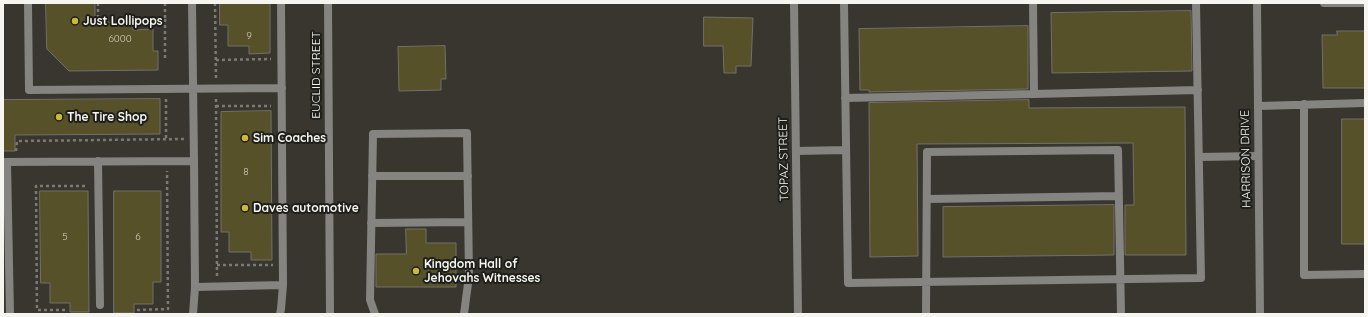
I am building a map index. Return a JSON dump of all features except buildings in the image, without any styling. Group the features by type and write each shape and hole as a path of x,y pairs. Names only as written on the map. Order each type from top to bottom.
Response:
{"street":[{"path":"28,3 29,90 282,88"},
{"path":"192,3 196,287 193,314"},
{"path":"280,314 283,285 281,3"},
{"name":"EUCLID STREET","path":"328,3 330,314"},
{"name":"TOPAZ STREET","path":"794,3 798,314"},
{"path":"844,3 848,283 1201,278 1196,3"},
{"path":"1033,3 1034,94"},
{"name":"HARRISON DRIVE","path":"1257,3 1260,314"},
{"path":"1324,3 1365,3"},
{"path":"845,98 1198,90"},
{"path":"1258,106 1365,103"},
{"path":"1304,104 1304,275 1365,274"},
{"path":"375,314 370,300 373,134 467,133 469,276 464,314"},
{"path":"796,151 846,150"},
{"path":"926,314 927,152 1118,150 1121,314"},
{"path":"1199,157 1258,156"},
{"path":"98,161 100,305"},
{"path":"10,314 5,162 194,161"},
{"path":"372,176 468,176"},
{"path":"927,198 1119,196"},
{"path":"371,222 468,222"},
{"path":"196,287 283,285"}],"path":[{"path":"98,3 98,19 165,19"},
{"path":"165,3 165,59"},
{"path":"215,3 217,286"},
{"path":"216,60 281,58"},
{"path":"166,89 166,139"},
{"path":"216,106 282,106"},
{"path":"16,155 17,141 194,138"},
{"path":"137,310 168,309 167,161"},
{"path":"65,310 37,310 36,186 98,186"},
{"path":"217,265 283,265"}],"place":[{"name":"Just Lollipops","path":"75,21"},
{"name":"The Tire Shop","path":"59,117"},
{"name":"Sim Coaches","path":"245,138"},
{"name":"Daves automotive","path":"245,208"},
{"name":"Kingdom Hall of Jehovahs Witnesses","path":"416,271"}]}
